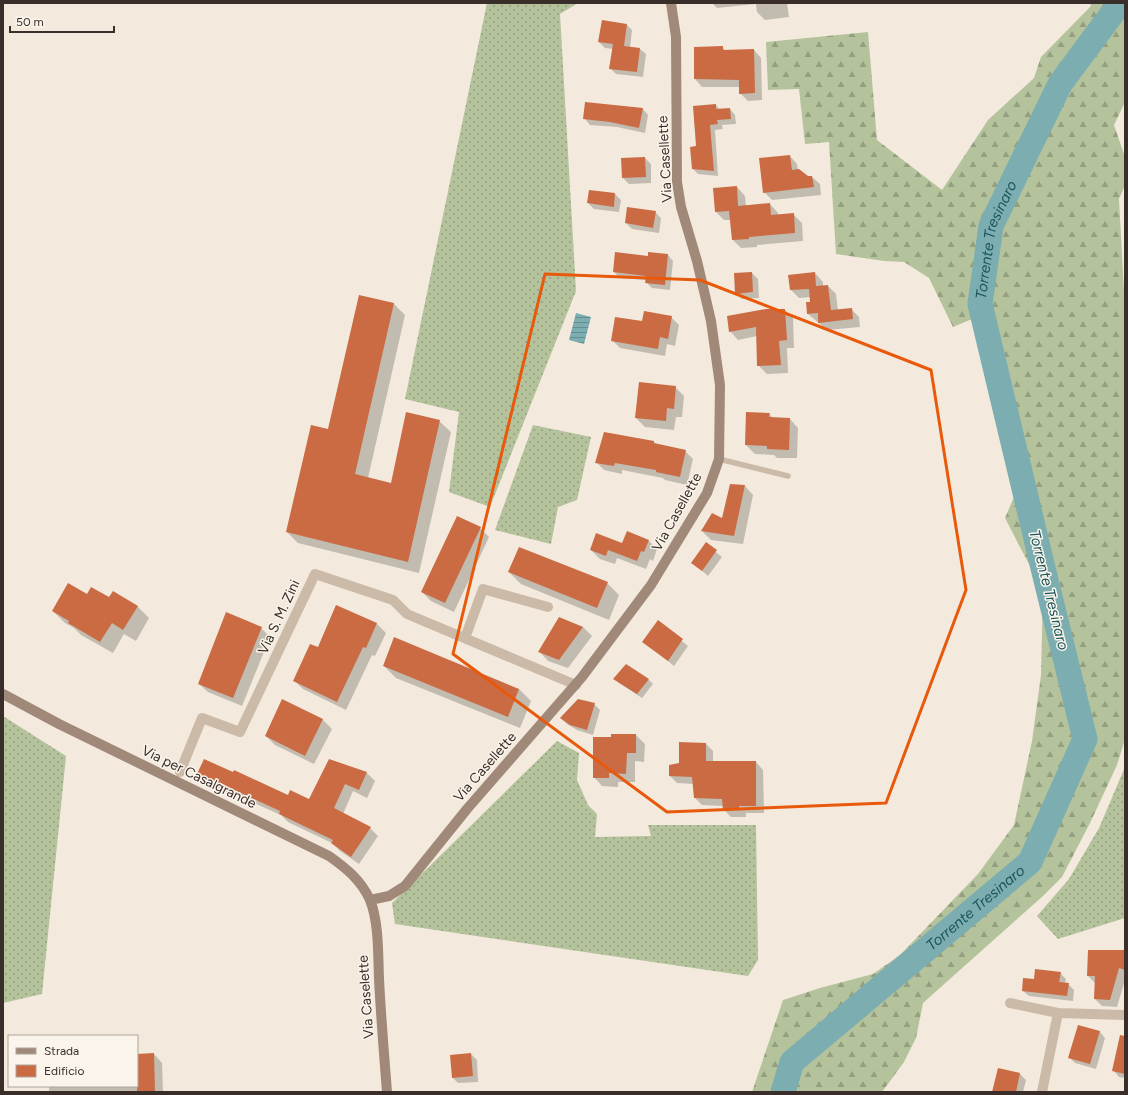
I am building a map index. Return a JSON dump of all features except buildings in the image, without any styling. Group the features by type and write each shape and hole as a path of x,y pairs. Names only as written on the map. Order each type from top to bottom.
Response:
{"street":[{"name":"Via Casellette","path":"370,900 389,896 405,886 467,808 576,684 651,585 707,493 719,459 720,385 711,321 697,261 681,207 677,182 676,37 671,3"},
{"name":"Via S. M. Zini","path":"180,772 202,718 240,732 315,574 393,600 407,614 576,684"},
{"path":"465,638 483,589 548,607"},
{"name":"Via per Casalgrande","path":"3,694 59,724 329,856 355,876 370,900"},
{"name":"Via Caselette","path":"370,900 376,932 387,1092"},
{"path":"1010,1003 1058,1013 1125,1015"},
{"path":"1042,1092 1058,1013"}],"lane":[{"path":"719,459 788,476"}],"highlighted area":[{"path":"545,274 700,280 931,370 966,590 886,803 667,812 453,654"}],"green space":[{"path":"487,3 578,3 560,14 576,291 490,507 449,492 459,412 405,399"},
{"path":"1090,3 1125,3 1125,102 1114,125 1125,157 1125,185 1119,199 1125,310 1125,739 1117,765 1090,823 1062,877 1043,896 923,1003 916,1038 904,1062 882,1092 752,1092 783,1000 820,988 873,974 900,955 978,874 1014,825 1032,741 1041,675 1043,591 1005,518 1017,490 972,319 953,327 929,278 904,262 884,261 836,254 829,142 805,144 799,89 768,90 766,42 868,32 877,140 942,190 988,120 1034,78 1041,57 1091,6"},
{"path":"533,425 591,437 577,500 558,507 551,544 495,530"},
{"path":"3,716 66,756 42,994 3,1003"},
{"path":"557,741 579,753 577,780 588,805 597,814 595,837 651,836 648,825 756,825 758,960 748,976 395,924 392,903"},
{"path":"1125,767 1125,918 1058,939 1037,916 1069,879 1099,828"}],"water":[{"path":"576,313 591,317 584,344 569,340"}],"waterway":[{"name":"Torrente Tresinaro","path":"783,1092 792,1062 1030,862 1085,739 980,304 991,226 1060,84 1120,3"}]}
